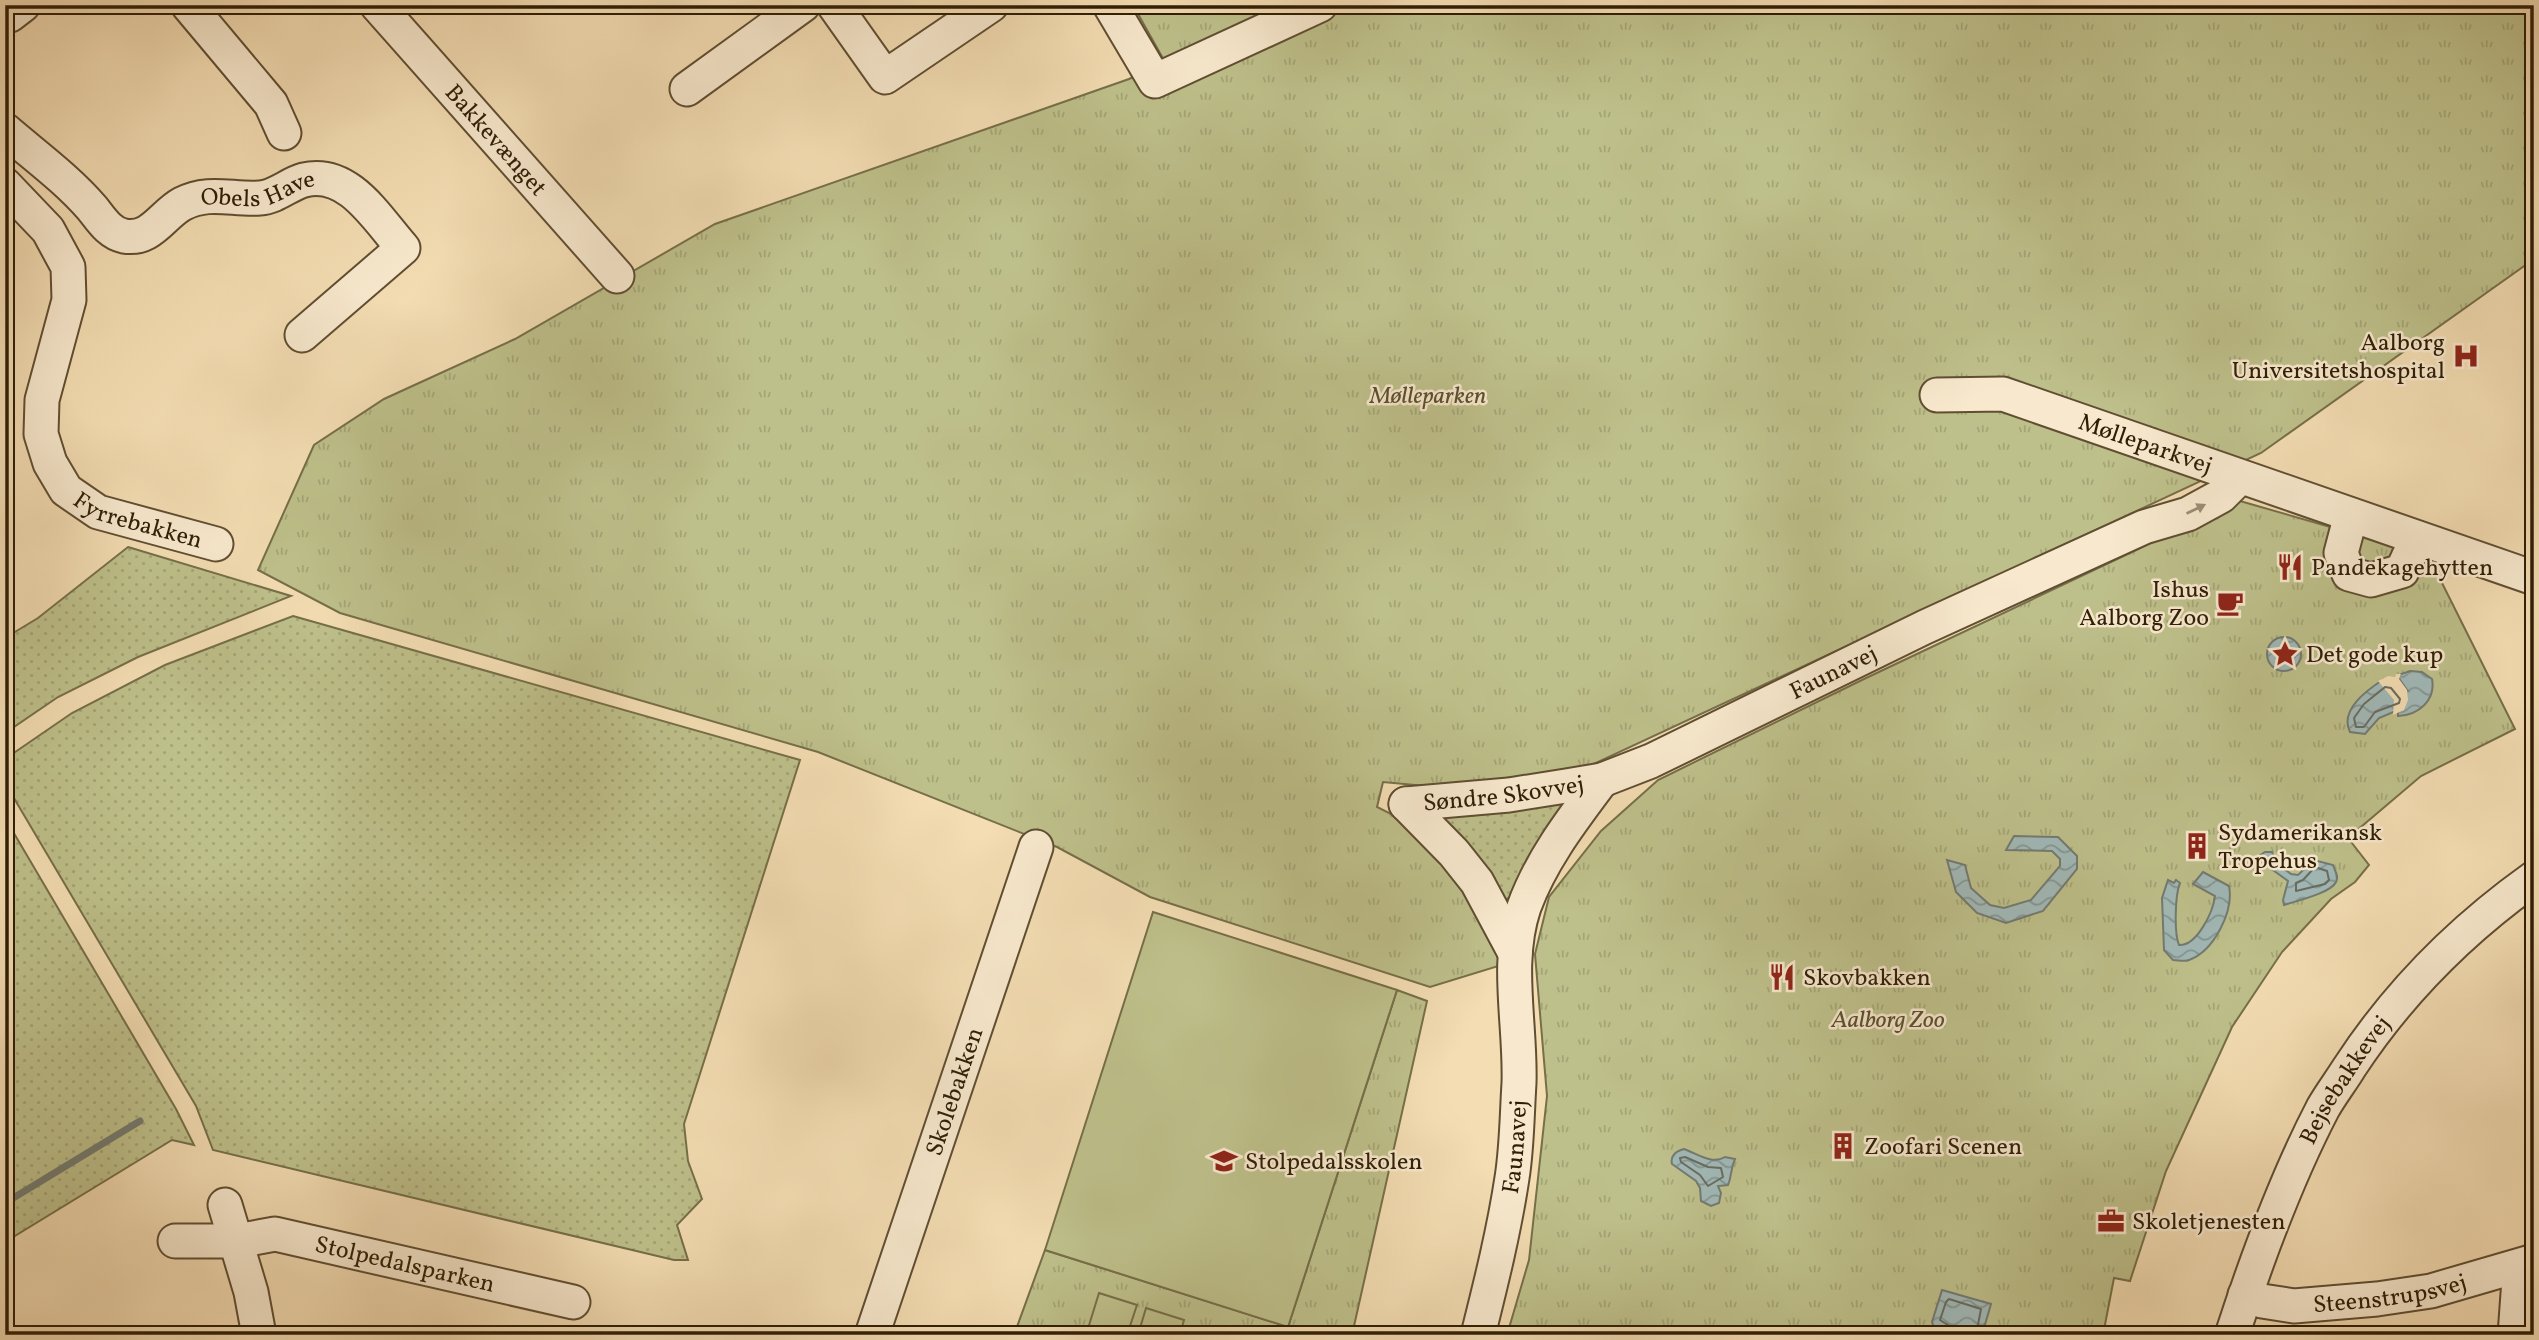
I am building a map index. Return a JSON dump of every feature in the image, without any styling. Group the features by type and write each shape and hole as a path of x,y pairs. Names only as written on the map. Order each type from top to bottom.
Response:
{"street":[{"path":"5,16 23,5"},
{"path":"188,5 271,104 284,133"},
{"name":"Bakkevænget","path":"377,5 617,276"},
{"path":"687,89 803,5"},
{"path":"834,5 885,77 991,5"},
{"path":"1110,5 1155,81 1320,5"},
{"name":"Obels Have","path":"5,130 81,195 110,229 124,236 152,230 178,206 196,197 216,195 247,199 267,198 295,183 322,178 350,188 403,248 302,335"},
{"name":"Fyrrebakken","path":"5,185 48,230 68,267 69,300 42,400 41,434 50,463 66,490 98,513 216,544"},
{"name":"Mølleparkvej","path":"1937,394 2003,394 2534,578"},
{"name":"Faunavej","path":"1478,1335 1497,1260 1513,1176 1519,1080 1515,953 1524,909 1536,878 1555,846 1602,780 1651,761 1925,627 2144,527 2188,514 2221,496 2239,477"},
{"path":"2351,516 2341,553 2349,574 2371,580 2402,570 2417,538"},
{"name":"Søndre Skovvej","path":"1406,804 1509,795 1602,780"},
{"name":"Faunavej","path":"1406,804 1454,853 1477,882 1515,953"},
{"name":"Skolebakken","path":"873,1335 1036,847"},
{"name":"Bejsebakkevej","path":"2232,1335 2297,1162 2325,1105 2375,1028 2420,977 2472,926 2534,878"},
{"path":"225,1205 237,1241 258,1335"},
{"name":"Stolpedalsparken","path":"175,1241 237,1241 275,1234 573,1302"},
{"path":"2515,1335 2527,1264"},
{"name":"Steenstrupsvej","path":"2245,1296 2294,1306 2328,1304 2431,1291 2527,1264"}],"green space":[{"name":"Mølleparken","path":"1133,5 2534,5 2534,259 2261,453 1585,768 1437,787 1383,782 1377,807 1403,820 1449,864 1505,964 1430,987 1150,897 1057,847 818,752 340,613 258,570 314,445 384,399 515,339 715,224 1129,79 1165,62"},
{"name":"Aalborg Zoo","path":"2240,501 2372,539 2443,563 2449,569 2442,583 2515,729 2421,776 2348,838 2369,865 2355,882 2331,899 2282,952 2232,1027 2166,1171 2130,1281 2114,1278 2103,1335 1507,1335 1529,1260 1547,1096 1535,954 1549,897 1601,831 1658,780"},
{"path":"128,547 291,596 138,657 58,697 5,733 5,638 38,618"},
{"path":"293,616 800,760 684,1124 688,1161 702,1199 677,1225 688,1260 674,1260 213,1150 196,1106 5,783 5,759 72,713 165,665"},
{"path":"1560,803 1562,809 1510,897 1505,900 1440,815"},
{"path":"5,818 176,1109 194,1145 172,1140 5,1242"},
{"name":"Stolpedalsskolen","path":"1153,912 1397,990 1288,1327 1045,1250"},
{"path":"1397,990 1427,1001 1352,1335 1014,1335 1045,1250 1288,1327"},
{"path":"1099,1293 1137,1305 1127,1335 1086,1335"},
{"path":"1146,1308 1184,1320 1180,1335 1138,1335"}],"water":[{"path":"2284,637 2296,642 2301,654 2296,666 2284,671 2272,666 2267,654 2272,642"},
{"path":"2410,671 2422,672 2432,679 2433,687 2429,700 2413,713 2398,716 2398,710 2379,718 2365,734 2350,732 2348,716 2356,701 2384,679 2407,690 2398,677"},
{"path":"2014,836 2058,837 2077,856 2077,869 2043,911 2006,923 1977,913 1956,892 1947,860 1965,865 1971,888 1990,905 2004,908 2031,900 2060,866 2060,859 2052,851 2006,850"},
{"path":"2272,852 2276,863 2291,874 2298,875 2314,860 2333,865 2336,882 2321,893 2284,905 2288,881 2259,860 2259,856"},
{"path":"2203,872 2229,886 2230,896 2225,918 2214,939 2198,955 2187,961 2173,960 2164,950 2162,898 2168,880 2180,883 2176,905 2176,932 2179,945 2186,944 2203,927 2214,903 2215,896 2193,884"},
{"path":"1684,1149 1715,1160 1725,1157 1735,1159 1728,1185 1718,1186 1721,1193 1719,1203 1711,1206 1701,1201 1700,1188 1696,1181 1672,1164 1674,1154"},
{"path":"1942,1290 1991,1304 1982,1335 1957,1335 1934,1328 1932,1322"}],"pier":[{"path":"2396,674 2401,674 2399,679 2407,690 2408,700 2404,710 2393,715 2394,700 2378,681 2388,676 2395,677"}],"waterway":[{"path":"5,1203 140,1121"}],"place":[{"name":"Aalborg Universitetshospital","path":"2466,356"},
{"name":"Pandekagehytten","path":"2290,567"},
{"name":"Ishus Aalborg Zoo","path":"2230,603"},
{"name":"Det gode kup","path":"2285,654"},
{"name":"Sydamerikansk Tropehus","path":"2197,846"},
{"name":"Skovbakken","path":"1782,977"},
{"name":"Zoofari Scenen","path":"1843,1146"},
{"name":"Stolpedalsskolen","path":"1224,1161"},
{"name":"Skoletjenesten","path":"2111,1221"}]}
